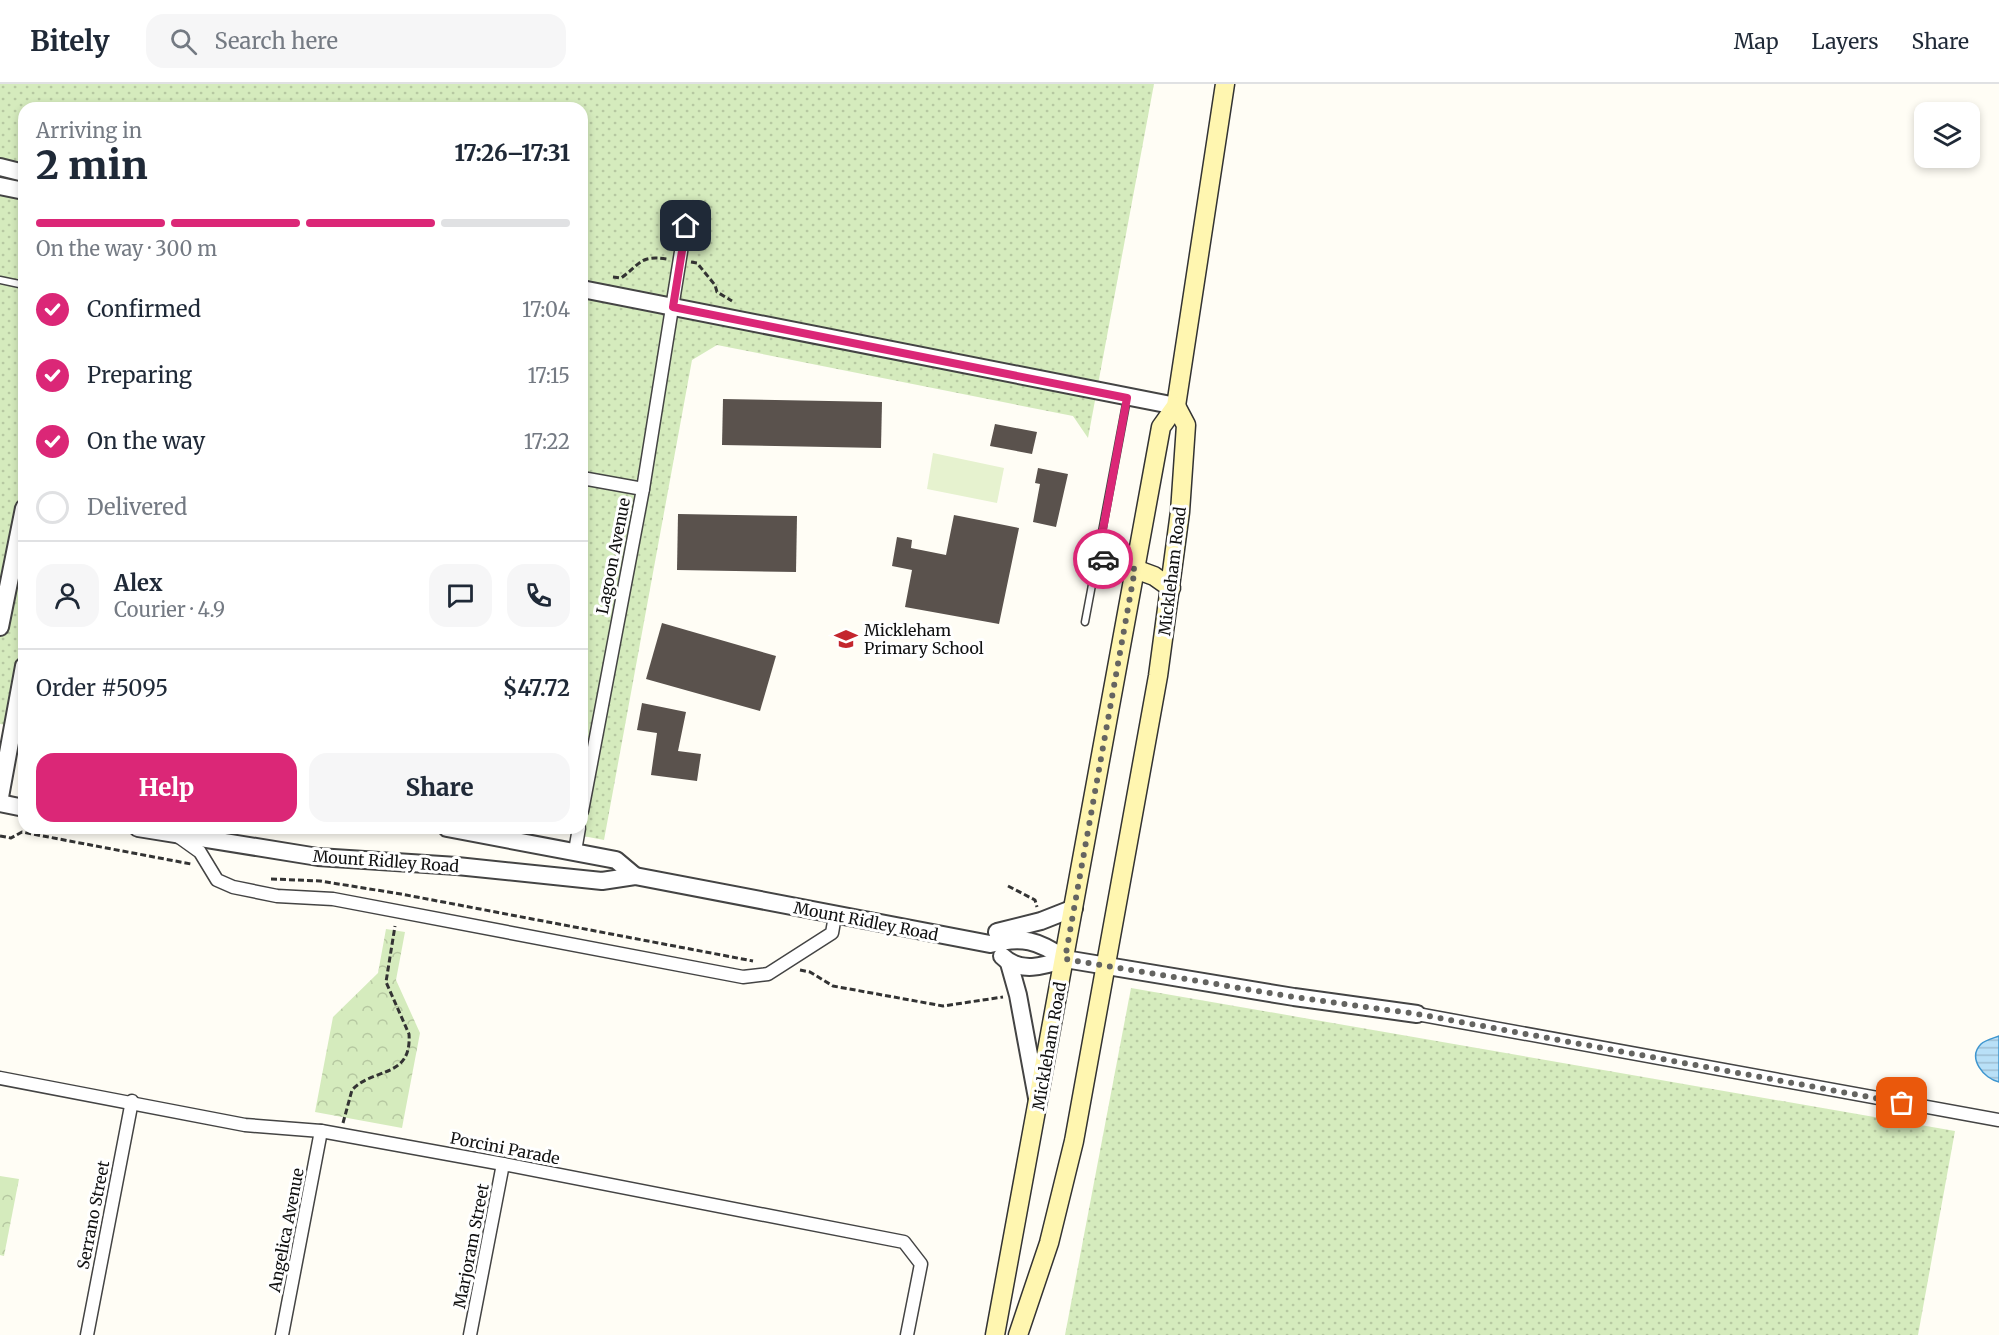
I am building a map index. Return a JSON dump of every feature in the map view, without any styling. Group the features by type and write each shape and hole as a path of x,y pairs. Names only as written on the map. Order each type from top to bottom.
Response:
{"main road":[{"name":"Mickleham Road","path":"995,1335 1161,427 1176,406 1211,160 1225,84"},
{"name":"Mickleham Road","path":"1018,1335 1049,1243 1074,1141 1107,964 1171,588 1186,425 1176,406"},
{"path":"1135,569 1154,576 1171,588"}],"street":[{"path":"0,167 18,171"},
{"path":"0,186 18,189"},
{"name":"Lagoon Avenue","path":"588,779 643,489 688,208"},
{"path":"588,290 1176,406"},
{"path":"588,479 643,489"},
{"path":"0,627 18,538"},
{"path":"0,797 18,703"},
{"path":"0,803 18,807"},
{"name":"Mount Ridley Road","path":"171,834 318,857 457,866 602,881 636,876 990,944 1012,938 1037,942 1044,944 1065,959"},
{"name":"Mount Ridley Road","path":"479,834 616,860 636,876"},
{"path":"575,852 578,834"},
{"path":"176,835 200,852 217,880 233,887 277,896 333,899 743,977 768,974 832,933 835,916"},
{"path":"967,940 1041,921 1074,908"},
{"path":"990,944 1009,963 1018,995 1038,1104"},
{"name":"Mount Ridley Road","path":"1009,963 1038,968 1065,959 1107,964 1294,997 1417,1014 1999,1120"},
{"name":"Porcini Parade","path":"0,1078 132,1101 245,1125 321,1131 503,1164 904,1242 921,1264 907,1335"},
{"name":"Serrano Street","path":"87,1335 132,1101"},
{"name":"Angelica Avenue","path":"282,1335 321,1131"},
{"name":"Marjoram Street","path":"470,1335 503,1164"}],"lane":[{"path":"0,280 18,284"},
{"path":"1085,622 1127,398"},
{"path":"1098,557 1135,569"}],"path":[{"path":"612,277 621,278 631,271"},
{"path":"341,1135 352,1090 365,1080 396,1068 402,1062 410,1043 409,1034 386,976 402,894"}],"green space":[{"path":"0,84 1154,84 1088,438 1073,416 717,345 692,360 604,840 572,834 588,834 588,102 18,102 18,727 0,724"},
{"path":"933,453 1004,468 997,503 927,489"},
{"path":"386,929 405,932 396,980 420,1033 402,1128 315,1112 333,1017 378,973"},
{"path":"1131,988 1955,1131 1918,1335 1065,1335"},
{"path":"0,1176 19,1179 4,1256 0,1255"}],"water":[{"path":"1999,1036 1999,1082 1983,1072 1976,1055 1981,1044"}],"building":[{"path":"723,399 882,402 881,448 722,445"},
{"path":"995,424 1037,432 1032,454 990,446"},
{"path":"1038,468 1068,474 1056,527 1033,522 1040,484 1035,483"},
{"path":"678,514 797,516 796,572 677,570"},
{"path":"954,515 1019,528 999,624 905,607 912,570 892,566 897,537 912,540 911,548 946,555"},
{"path":"662,623 776,656 760,711 646,679"},
{"path":"642,703 686,712 678,751 701,754 697,781 651,775 657,733 637,730"}],"way so far":[{"path":"1103,559 1135,569 1089,812 1065,959 1132,968 1294,997 1417,1014 1902,1103"}],"place":[{"name":"Mickleham Primary School","path":"846,639"}],"route":[{"path":"686,226 673,307 1127,398 1098,557 1103,559"}]}
